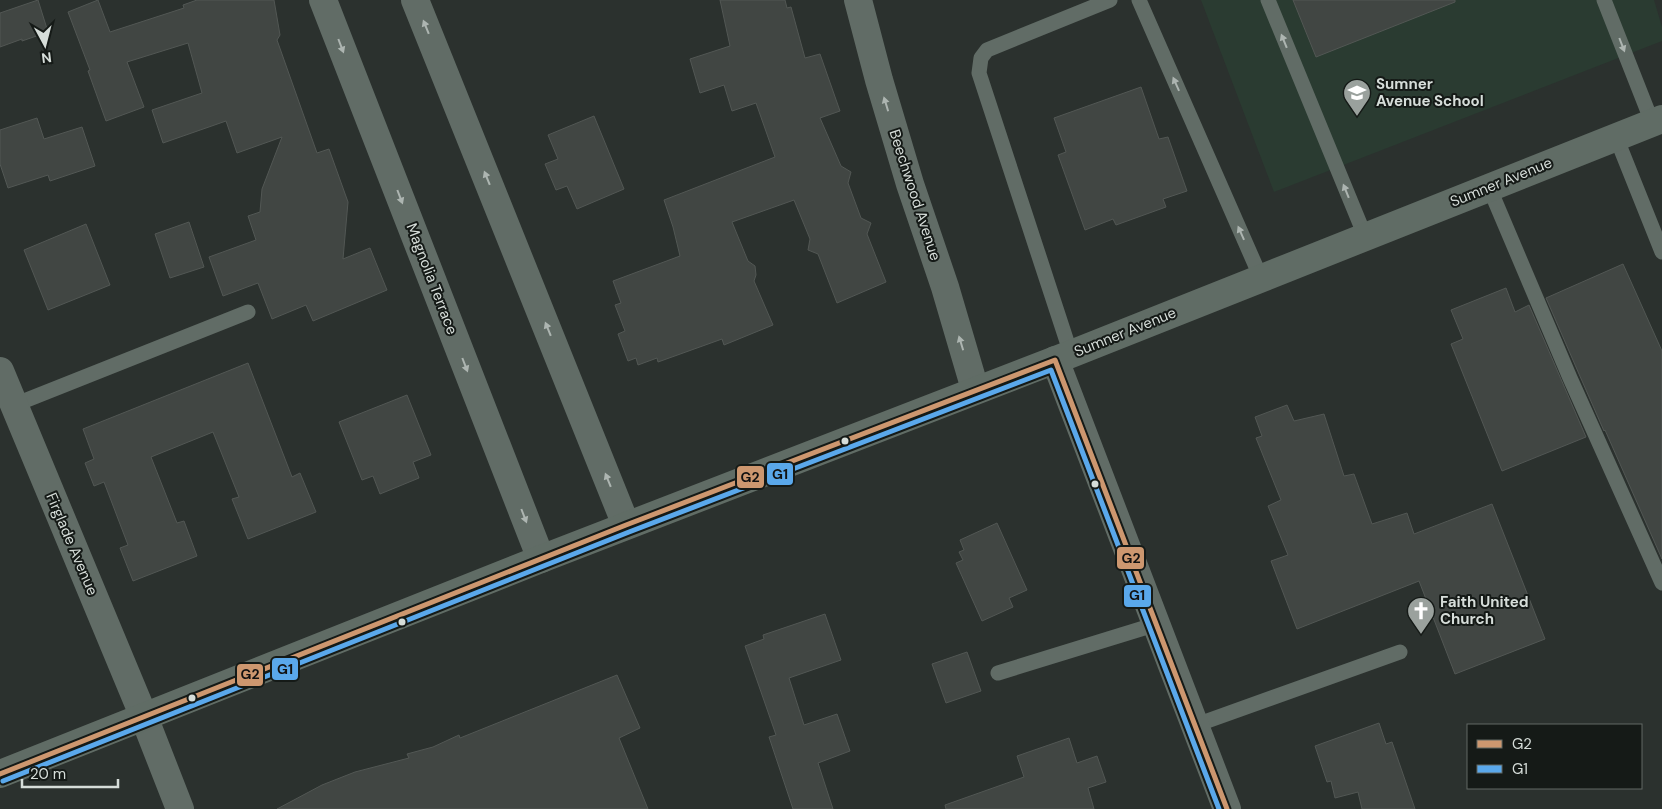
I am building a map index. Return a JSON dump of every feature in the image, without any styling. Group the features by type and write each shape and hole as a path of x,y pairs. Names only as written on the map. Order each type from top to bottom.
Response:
{"main road":[{"name":"Sumner Avenue","path":"0,774 626,525 975,389 1063,357 1657,120"}],"street":[{"name":"Magnolia Terrace","path":"323,0 541,559"},
{"path":"415,0 626,525"},
{"name":"Beechwood Avenue","path":"858,0 910,184 975,389"},
{"path":"1063,357 1156,624 1227,809"},
{"name":"Firglade Avenue","path":"0,371 144,717 180,809"}],"lane":[{"path":"1063,357 979,73 981,58 987,50 1110,0"},
{"path":"1139,0 1261,278"},
{"path":"1268,0 1365,236"},
{"path":"1604,0 1657,120"},
{"path":"1616,137 1662,252"},
{"path":"1489,187 1570,378 1662,583"},
{"path":"14,405 248,312"},
{"path":"998,673 1156,624"},
{"path":"1196,726 1400,652"}],"shaded area":[{"name":"Sumner Avenue School","path":"1201,0 1654,0 1662,27 1662,41 1274,192"}],"building":[{"path":"38,0 48,32 0,47 0,13"},
{"path":"98,0 110,32 184,8 183,5 197,0 274,0 280,35 277,40 317,153 329,149 348,202 343,259 370,248 387,290 313,321 306,305 272,319 258,283 223,296 209,257 256,240 248,216 260,212 262,189 282,137 237,153 226,121 163,143 152,110 202,93 188,43 127,62 144,107 106,121 88,71 90,70 68,12"},
{"path":"720,0 785,0 787,8 791,7 805,58 820,54 840,111 820,118 841,166 851,172 848,183 861,218 871,223 867,234 886,282 837,303 818,254 808,250 810,239 794,200 732,222 748,261 755,266 756,275 754,281 773,325 724,345 722,339 658,362 657,358 638,365 636,358 628,361 618,334 625,331 615,305 621,303 613,281 680,256 664,200 775,157 756,103 732,111 724,85 700,93 690,59 730,46"},
{"path":"1293,0 1455,0 1455,2 1316,57"},
{"path":"1141,87 1159,139 1168,137 1187,191 1163,199 1166,207 1116,225 1113,219 1085,230 1058,155 1066,152 1054,118"},
{"path":"594,116 624,189 577,209 567,186 556,190 545,164 558,159 548,135"},
{"path":"37,118 44,139 82,127 95,166 50,181 48,175 8,188 0,164 0,130"},
{"path":"189,222 204,267 170,278 155,234"},
{"path":"86,224 110,285 48,310 24,250"},
{"path":"1623,264 1662,351 1662,559 1546,298"},
{"path":"1506,288 1515,312 1529,305 1586,437 1502,471 1451,344 1463,339 1451,310"},
{"path":"248,363 292,477 300,473 316,512 248,539 232,499 239,497 213,432 151,457 177,523 184,521 197,556 133,581 120,548 128,545 104,482 94,486 85,463 94,459 83,429"},
{"path":"407,395 431,455 413,462 419,478 380,494 373,476 362,480 339,422"},
{"path":"1287,405 1294,421 1324,414 1344,476 1354,474 1372,524 1407,513 1414,534 1492,504 1545,639 1455,674 1419,581 1297,629 1271,561 1288,555 1268,506 1281,500 1256,438 1262,436 1255,417"},
{"path":"997,523 1027,590 1009,598 1013,607 982,621 956,563 963,560 959,552 964,550 960,540"},
{"path":"825,614 841,660 789,678 804,725 837,714 850,751 818,763 833,809 793,809 769,737 776,735 745,646 764,639 763,635"},
{"path":"967,652 981,691 946,703 932,664"},
{"path":"617,675 640,728 619,738 648,809 277,809 322,785 355,772 409,758 407,754 433,747 459,735 460,738"},
{"path":"1379,723 1386,744 1392,742 1415,809 1362,809 1358,792 1335,798 1331,781 1327,782 1315,746"},
{"path":"1069,738 1077,763 1097,756 1106,782 1088,788 1094,809 946,809 945,805 1024,777 1017,756"}],"transit line":[{"name":"G2","path":"0,774 626,525 1055,360 1227,809"},
{"name":"G1","path":"3,781 629,532 1051,370 1219,809"}],"place":[{"name":"Sumner Avenue School","path":"1357,117"},
{"name":"Faith United Church","path":"1421,635"}]}
